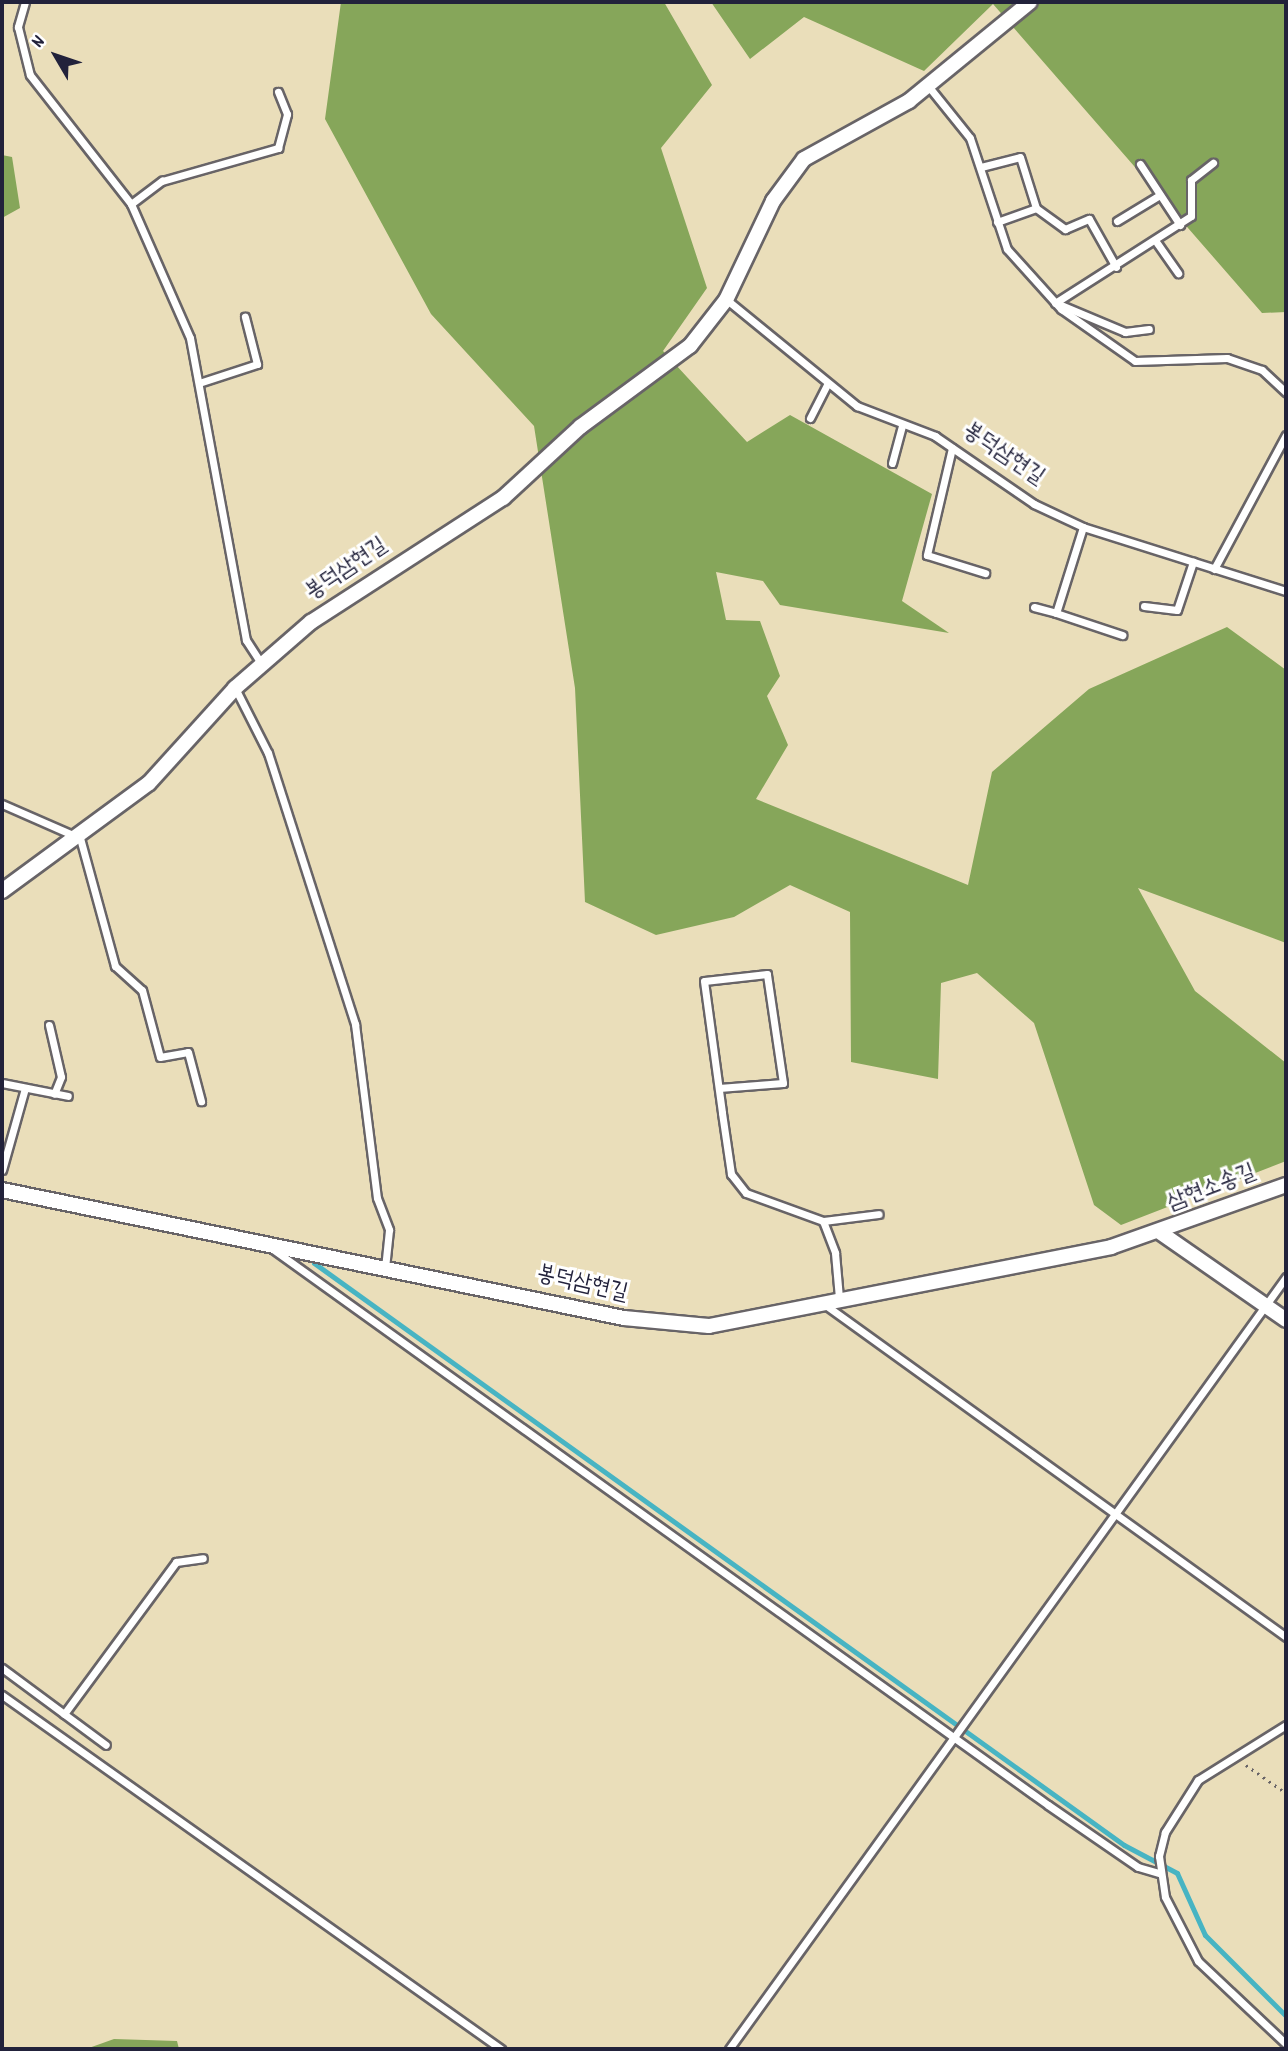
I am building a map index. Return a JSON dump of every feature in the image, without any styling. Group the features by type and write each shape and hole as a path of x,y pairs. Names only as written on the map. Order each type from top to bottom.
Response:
{"street":[{"name":"봉덕삼현길","path":"2,891 80,838 149,783 261,663 383,571 503,498 570,434 690,346 726,300 773,201 804,159 929,87 1030,2"},
{"name":"삼현소송길","path":"1157,1235 1286,1185"},
{"name":"봉덕삼현길","path":"2,1190 668,1325 709,1326 1157,1235"},
{"path":"1157,1235 1286,1320"}],"lane":[{"path":"25,2 18,27 30,75 131,204 190,338 202,382 246,640 261,663"},
{"path":"929,87 970,138 997,222 1015,261 1055,303 1135,361 1227,358 1262,370 1286,392"},
{"path":"131,204 162,181 278,148 287,114 278,92"},
{"path":"981,167 1020,157 1036,208 1065,229 1089,219 1116,267"},
{"path":"1055,303 1157,243 1180,225 1193,210 1191,180 1213,163"},
{"path":"1140,164 1180,225"},
{"path":"1117,221 1160,195"},
{"path":"997,222 1036,208"},
{"path":"1157,243 1178,273"},
{"name":"봉덕삼현길","path":"726,300 857,406 952,448 1034,504 1083,527 1286,591"},
{"path":"1055,303 1090,312 1125,332 1149,329"},
{"path":"202,382 257,364 245,317"},
{"path":"810,418 828,383"},
{"path":"892,463 902,426"},
{"path":"1214,569 1286,435"},
{"path":"952,448 927,555 985,573"},
{"path":"1056,613 1083,527"},
{"path":"1144,606 1177,610 1193,562"},
{"path":"1034,607 1122,635"},
{"path":"235,688 268,753 355,1024 377,1198 389,1230 384,1266"},
{"path":"2,804 80,838 116,966 142,990 160,1057 188,1052 201,1101"},
{"path":"719,1088 783,1083 767,974 704,982 731,1174 746,1193 823,1222 879,1214"},
{"path":"49,1026 61,1077 54,1094"},
{"path":"2,1083 68,1096"},
{"path":"2,1170 25,1088"},
{"path":"823,1222 835,1253 839,1298"},
{"path":"264,1243 1138,1867 1159,1873"},
{"path":"729,2049 1286,1277"},
{"path":"821,1302 1286,1637"},
{"path":"64,1714 176,1562 203,1558"},
{"path":"2,1668 106,1745"},
{"path":"2,1695 501,2049"},
{"path":"1286,1725 1234,1756 1182,1800 1159,1856 1159,1873 1180,1933 1198,1961 1286,2044"}],"path":[{"path":"1234,1756 1286,1793"}],"green space":[{"path":"341,2 664,2 712,85 661,148 707,288 663,351 747,442 790,415 932,494 902,601 949,633 780,605 763,581 716,572 726,620 760,621 780,676 767,696 788,745 756,799 968,885 992,772 1089,689 1227,627 1286,670 1286,943 1138,888 1195,991 1286,1063 1286,1161 1121,1225 1094,1205 1034,1023 977,973 941,983 938,1079 851,1062 850,912 790,885 734,917 656,935 585,902 575,688 534,426 431,314 325,119"},
{"path":"711,2 1286,2 1286,312 1262,313 993,4 924,71 804,17 750,59"},
{"path":"2,155 12,157 20,208 2,218"},
{"path":"114,2039 177,2041 179,2049 86,2049"}],"waterway":[{"path":"314,1263 1124,1845 1177,1873 1205,1935 1286,2016"}]}
